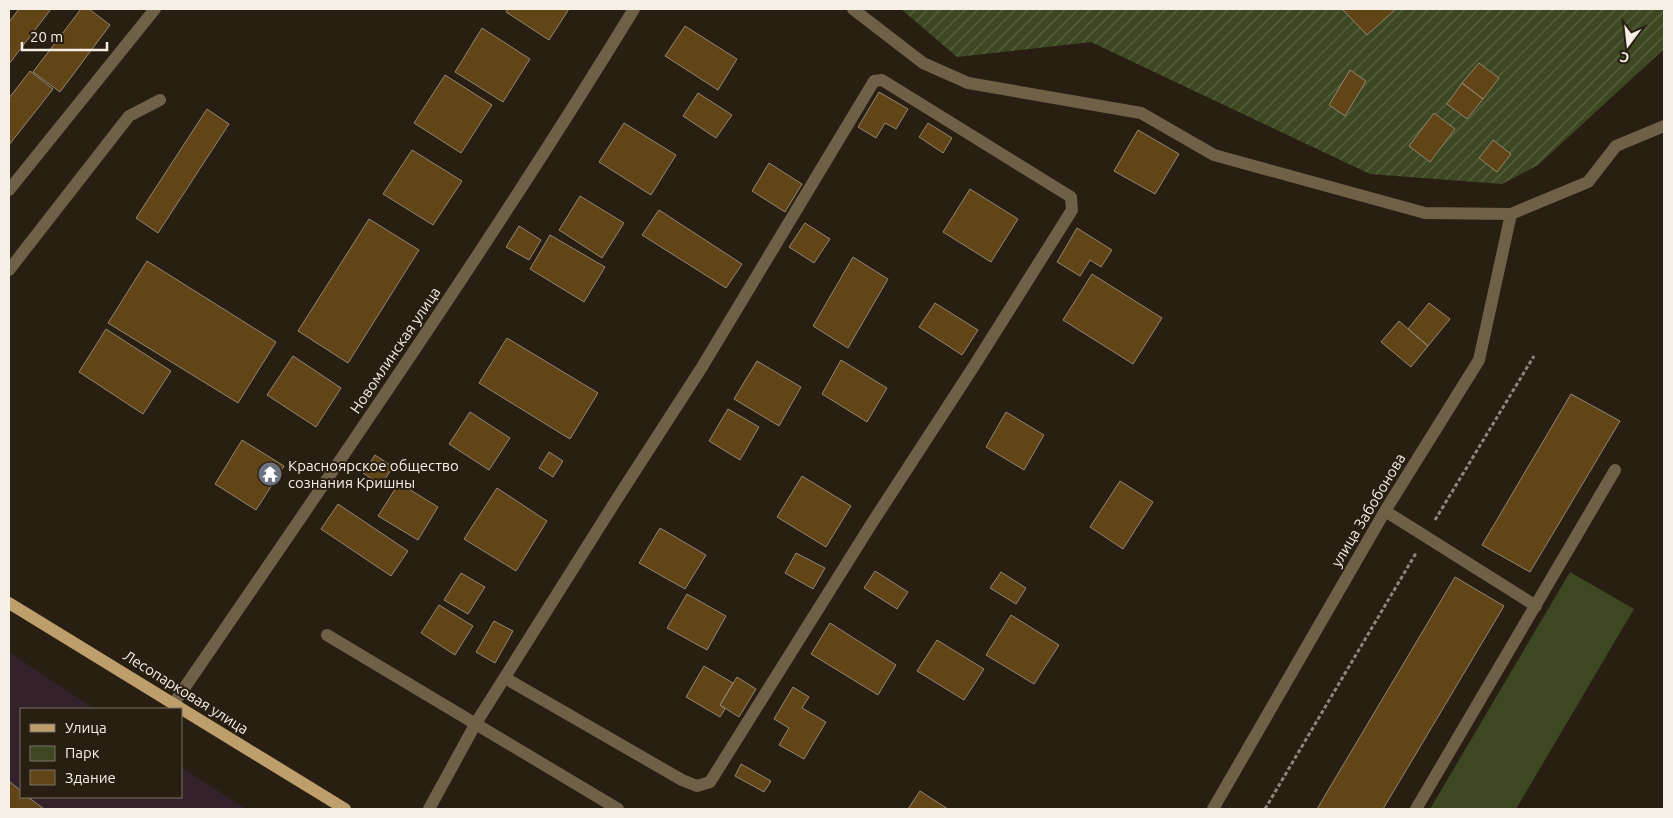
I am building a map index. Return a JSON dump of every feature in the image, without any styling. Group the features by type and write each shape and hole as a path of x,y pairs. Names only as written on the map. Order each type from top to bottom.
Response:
{"main road":[{"name":"Лесопарковая улица","path":"9,603 345,809"}],"street":[{"path":"9,190 155,9"},
{"name":"Новомлинская улица","path":"174,703 450,297 585,90 634,9"},
{"path":"853,9 923,62 968,83 1141,113 1214,155 1424,213 1511,214 1588,182 1616,146 1664,126"},
{"path":"429,809 476,723 702,367 874,81 882,80 1071,197 1072,210 710,782 697,786 682,780 505,678"},
{"path":"9,270 129,116 160,100"},
{"name":"улица Забобонова","path":"1213,809 1385,511 1479,360 1511,214"},
{"path":"1416,809 1615,470"},
{"path":"1385,511 1536,606"},
{"path":"327,634 618,809"}],"path":[{"path":"1265,809 1534,356"}],"shaded area":[{"path":"9,652 93,708 20,708 20,798 182,798 182,768 246,809 9,809"}],"green space":[{"path":"901,9 1664,9 1664,49 1538,165 1502,184 1370,174 1091,42 957,57"},
{"path":"1570,572 1634,609 1516,809 1430,809"}],"building":[{"path":"19,9 51,9 9,64 9,22"},
{"path":"81,9 89,9 110,25 60,92 33,72"},
{"path":"508,9 569,9 549,40 506,12"},
{"path":"1342,9 1396,9 1367,35"},
{"path":"685,26 737,59 718,90 665,56"},
{"path":"482,28 530,59 503,102 455,72"},
{"path":"1479,63 1499,78 1483,99 1462,83"},
{"path":"1350,70 1366,81 1345,116 1329,105"},
{"path":"30,71 53,89 9,145 9,98"},
{"path":"445,75 492,105 461,153 414,123"},
{"path":"1462,83 1483,99 1467,119 1447,104"},
{"path":"879,92 908,109 896,129 885,123 876,138 858,127"},
{"path":"698,93 732,115 716,138 683,116"},
{"path":"207,109 229,124 158,233 136,218"},
{"path":"1434,113 1455,129 1430,162 1409,146"},
{"path":"624,123 676,155 651,195 599,162"},
{"path":"928,123 952,138 943,153 919,137"},
{"path":"1138,130 1179,154 1155,194 1114,171"},
{"path":"1493,140 1511,154 1497,172 1479,158"},
{"path":"412,150 462,181 433,225 383,194"},
{"path":"769,163 802,184 785,212 752,191"},
{"path":"970,189 1018,219 991,262 943,232"},
{"path":"580,196 624,223 602,258 559,230"},
{"path":"659,210 742,264 726,288 642,235"},
{"path":"369,219 419,250 348,363 298,331"},
{"path":"805,223 830,239 814,263 789,247"},
{"path":"519,226 541,240 529,260 506,247"},
{"path":"1077,228 1112,250 1101,267 1090,260 1080,276 1057,262"},
{"path":"550,235 605,267 584,302 530,269"},
{"path":"853,257 888,279 848,348 813,326"},
{"path":"147,261 276,342 238,403 108,323"},
{"path":"1092,274 1162,318 1133,364 1063,320"},
{"path":"935,303 978,330 962,355 919,327"},
{"path":"1429,303 1450,319 1428,346 1408,329"},
{"path":"1399,321 1428,346 1411,367 1381,342"},
{"path":"106,329 171,371 143,414 79,372"},
{"path":"507,338 598,393 570,439 479,383"},
{"path":"293,356 341,388 316,427 267,395"},
{"path":"841,360 887,388 867,422 822,394"},
{"path":"757,361 801,387 779,426 734,399"},
{"path":"1571,394 1620,421 1530,572 1482,545"},
{"path":"728,409 759,427 740,460 709,441"},
{"path":"470,412 510,438 489,470 449,444"},
{"path":"1006,412 1044,435 1024,470 986,447"},
{"path":"242,440 284,466 256,510 215,484"},
{"path":"549,452 563,461 553,477 539,468"},
{"path":"375,455 393,467 381,485 363,473"},
{"path":"802,476 851,506 826,547 777,517"},
{"path":"1120,481 1153,502 1123,549 1090,527"},
{"path":"399,483 438,507 418,540 378,516"},
{"path":"497,488 547,521 516,571 464,539"},
{"path":"338,504 408,551 391,576 321,529"},
{"path":"660,528 706,555 685,589 639,563"},
{"path":"796,553 825,568 813,589 785,573"},
{"path":"875,571 908,592 897,609 864,588"},
{"path":"1001,572 1026,588 1016,604 990,588"},
{"path":"461,573 485,587 468,614 444,600"},
{"path":"1455,577 1504,606 1383,809 1317,809"},
{"path":"687,594 726,616 707,650 667,628"},
{"path":"439,605 473,626 455,655 421,633"},
{"path":"1011,615 1059,645 1034,684 986,655"},
{"path":"494,621 513,631 495,663 476,652"},
{"path":"830,623 896,665 878,695 811,654"},
{"path":"937,640 984,669 964,700 917,671"},
{"path":"704,666 733,683 720,705 725,709 720,717 686,697"},
{"path":"737,677 756,689 739,717 720,705"},
{"path":"793,687 809,697 802,708 826,722 804,759 779,745 789,728 774,719"},
{"path":"741,764 771,781 764,792 735,776"},
{"path":"9,781 20,790 20,798 29,798 44,809 9,809"},
{"path":"920,791 948,809 908,809"}],"place":[{"name":"Красноярское общество сознания Кришны","path":"270,474"}]}
